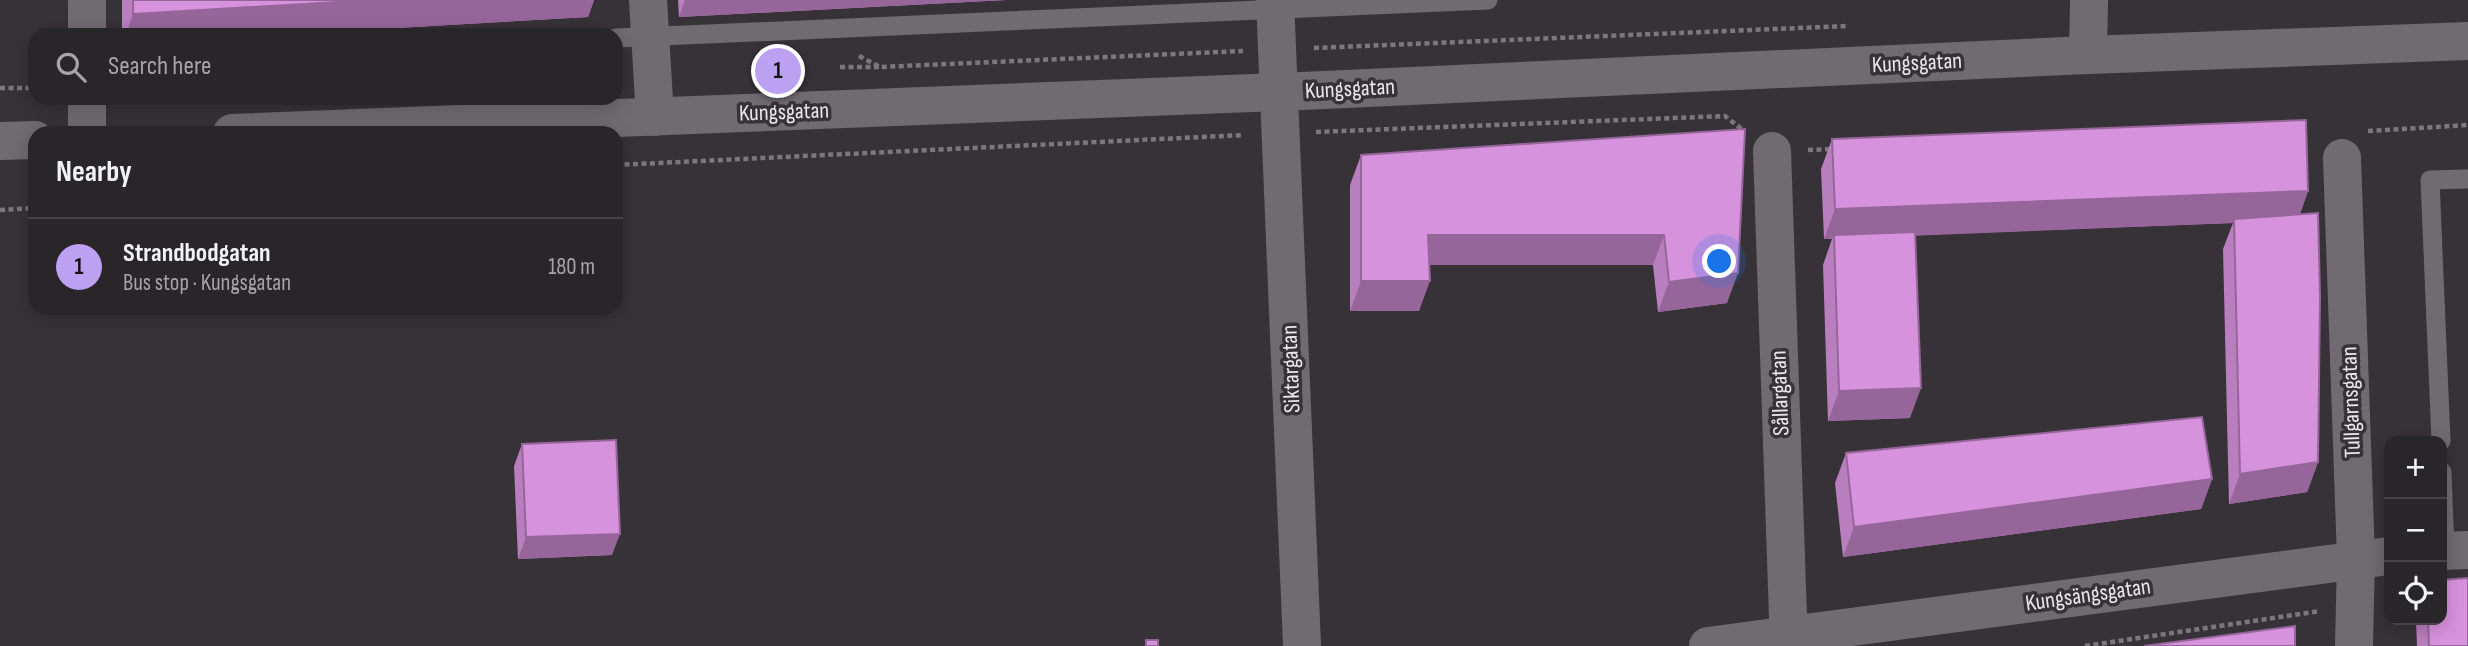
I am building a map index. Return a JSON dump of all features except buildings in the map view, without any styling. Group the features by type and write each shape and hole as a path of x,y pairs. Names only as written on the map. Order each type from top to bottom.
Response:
{"street":[{"path":"87,0 87,28"},
{"name":"Siktargatan","path":"1276,4 1302,646"},
{"path":"2088,55 2096,5"},
{"path":"638,25 654,117"},
{"name":"Kungsgatan","path":"417,126 2468,41"},
{"path":"87,105 88,126"},
{"path":"0,141 28,140"},
{"name":"Tullgarnsgatan","path":"2353,145 2373,558 2354,606 2354,646"},
{"name":"Sållargatan","path":"1772,151 1788,641"},
{"name":"Kungsängsgatan","path":"1707,646 1788,641 2373,558"}],"lane":[{"path":"638,25 1276,4 1488,0"},
{"path":"2441,436 2430,180 2468,179"},
{"path":"2445,499 2452,551"}],"path":[{"path":"840,67 1856,26"},
{"path":"858,55 880,67"},
{"path":"0,88 28,88"},
{"path":"623,165 1282,133 1725,116 1772,151 1841,149"},
{"path":"2353,145 2468,125"},
{"path":"0,210 28,208"},
{"path":"2085,646 2354,606"}],"place":[{"name":"Strandbodgatan","path":"778,71"}]}
